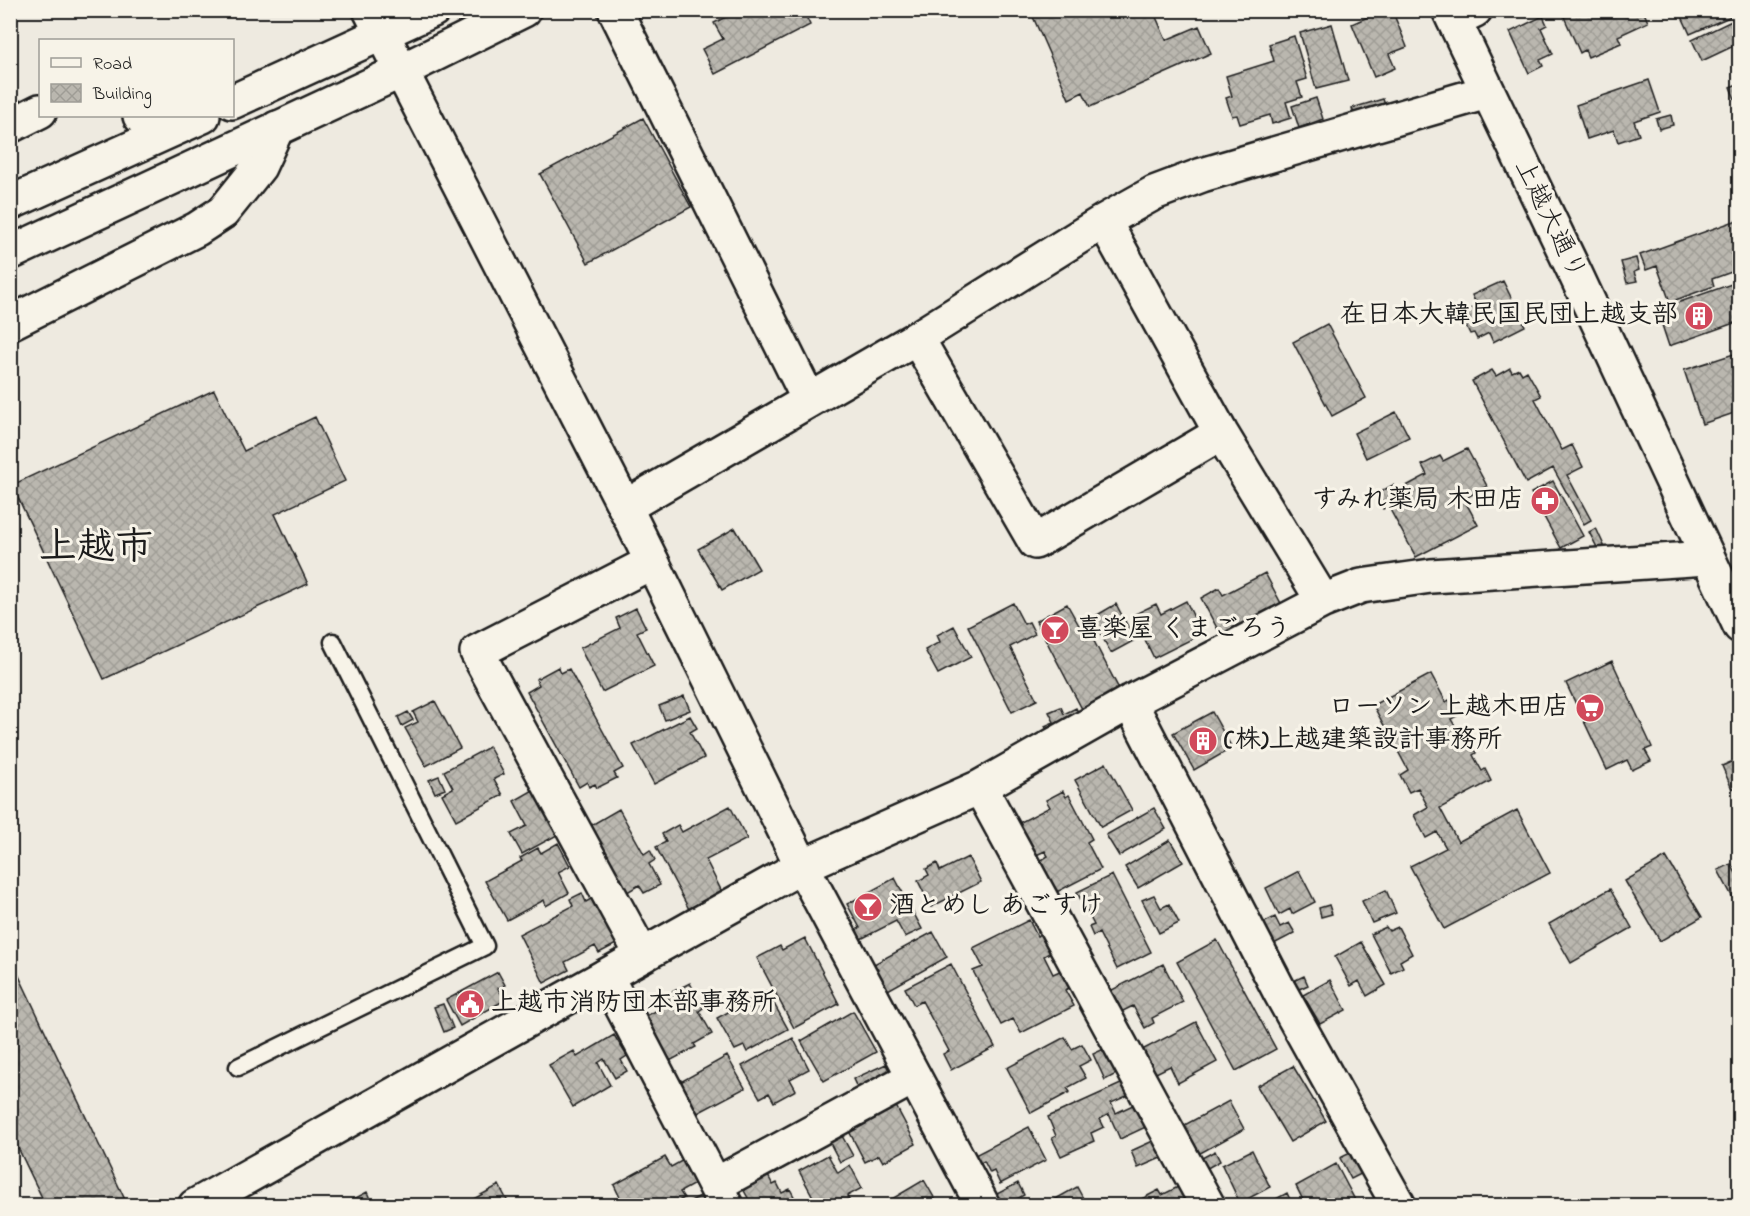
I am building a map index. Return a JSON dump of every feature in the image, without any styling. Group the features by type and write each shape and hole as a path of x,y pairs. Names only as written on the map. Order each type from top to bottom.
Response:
{"street":[{"path":"234,101 376,23 433,10"},
{"path":"10,253 401,71 524,10"},
{"path":"615,10 809,400"},
{"name":"上越大通り","path":"1460,14 1487,92 1576,275 1740,626"},
{"path":"376,23 625,507 802,866 983,1206"},
{"path":"625,507 917,338 1154,193 1202,175 1487,92"},
{"path":"10,126 39,112"},
{"path":"10,203 150,125 197,117"},
{"path":"10,323 197,229 223,212 259,167 277,128"},
{"path":"1104,222 1221,433 1323,601"},
{"path":"917,338 1035,542 1221,433"},
{"path":"195,1206 802,866 980,787 1130,702 1323,601 1361,585 1431,576 1707,558"},
{"path":"642,955 477,652 652,562"},
{"path":"1130,702 1280,992 1399,1206"},
{"path":"980,787 1208,1206"},
{"path":"606,976 720,1196 914,1077"}],"lane":[{"path":"238,1067 485,946 333,642"}],"building":[{"path":"739,10 803,10 810,25 715,74 702,49 723,39 714,23"},
{"path":"1030,10 1153,10 1166,40 1199,26 1211,53 1090,107 1083,92 1069,99"},
{"path":"1383,10 1392,10 1407,47 1389,54 1395,68 1374,77 1352,24"},
{"path":"1561,10 1643,10 1648,22 1618,36 1621,43 1588,57 1585,50 1580,53"},
{"path":"1679,10 1732,10 1734,15 1690,34"},
{"path":"1543,16 1547,25 1541,28 1553,54 1540,60 1543,66 1529,73 1510,32"},
{"path":"1740,17 1740,43 1702,61 1692,40"},
{"path":"1332,24 1348,81 1316,89 1300,33"},
{"path":"1294,36 1307,79 1297,82 1302,97 1286,102 1291,118 1272,124 1270,115 1240,124 1237,115 1232,116 1226,98 1232,96 1226,76 1274,61 1269,44"},
{"path":"1649,80 1660,112 1634,121 1639,135 1618,142 1614,130 1587,139 1576,105"},
{"path":"1740,83 1740,111 1730,87"},
{"path":"1316,98 1323,119 1299,128 1292,106"},
{"path":"1383,99 1388,114 1357,124 1352,108"},
{"path":"1671,115 1673,125 1659,129 1656,119"},
{"path":"643,118 691,207 588,263 540,174"},
{"path":"1740,219 1740,269 1712,279 1714,286 1670,302 1657,266 1646,270 1640,255"},
{"path":"1636,258 1639,270 1634,272 1637,281 1627,283 1621,262"},
{"path":"1503,281 1525,326 1493,342 1489,333 1477,339 1474,333 1470,334 1463,320 1469,318 1466,311 1477,306 1472,295"},
{"name":"在日本大韓民国民団上越支部","path":"1740,281 1740,321 1669,346 1657,310"},
{"path":"1327,324 1366,398 1332,416 1293,342"},
{"path":"1740,352 1740,411 1702,424 1684,370"},
{"path":"1510,368 1512,372 1519,369 1522,374 1527,371 1541,396 1535,399 1562,450 1572,445 1583,467 1567,475 1591,520 1584,524 1553,468 1526,483 1472,381 1492,370 1496,376"},
{"path":"214,390 244,451 315,417 345,481 275,514 308,584 104,679 12,485"},
{"path":"1396,412 1409,437 1366,458 1354,433"},
{"path":"1467,449 1487,486 1464,499 1478,525 1416,557 1388,506 1383,509 1376,494 1393,485 1397,491 1427,475 1422,465 1440,456 1443,461"},
{"path":"1553,481 1583,536 1561,548 1531,493"},
{"path":"735,528 759,569 722,590 698,549"},
{"path":"1596,528 1606,550 1600,553 1589,532"},
{"path":"1265,573 1285,611 1225,643 1201,598 1219,588 1223,595"},
{"path":"1186,601 1202,634 1154,658 1133,615 1156,604 1161,614"},
{"path":"1013,603 1024,624 1029,622 1035,634 1010,647 1037,700 1012,712 968,626"},
{"path":"1067,604 1080,627 1085,624 1119,689 1082,709 1036,621"},
{"path":"1116,604 1135,640 1111,653 1092,618"},
{"path":"636,608 646,628 637,632 654,666 602,692 580,648 620,628 616,618"},
{"path":"954,626 971,657 938,674 925,650 940,642 937,635"},
{"path":"1612,661 1652,747 1645,750 1651,761 1632,770 1627,760 1607,770 1566,683"},
{"path":"558,667 561,673 569,669 623,768 614,773 617,778 597,788 595,784 589,787 587,782 579,787 527,692 539,685 536,679"},
{"path":"1431,674 1446,702 1449,700 1457,716 1451,719 1463,740 1468,737 1476,753 1473,755 1482,771 1485,769 1491,781 1440,808 1458,842 1517,810 1550,873 1444,929 1410,866 1446,848 1437,832 1426,838 1414,815 1428,807 1418,788 1409,792 1400,775 1408,770 1373,705"},
{"path":"684,696 690,710 665,720 659,706"},
{"path":"435,701 460,748 426,766 405,728 418,722 413,712"},
{"path":"1061,707 1064,714 1076,708 1083,723 1052,742 1045,726 1054,722 1049,712"},
{"path":"408,712 413,720 402,726 398,717"},
{"name":"(株)上越建築設計事務所","path":"1212,712 1232,748 1194,770 1173,733"},
{"path":"690,716 697,728 690,732 704,758 654,784 633,745"},
{"path":"489,747 504,774 494,779 503,795 456,820 442,794 453,788 444,771"},
{"path":"1740,758 1740,785 1732,789 1722,766"},
{"path":"1106,763 1132,810 1101,827 1075,780"},
{"path":"439,776 445,789 435,793 429,780"},
{"path":"535,789 559,834 522,854 511,834 527,826 514,801"},
{"path":"1063,791 1066,797 1069,795 1092,839 1087,842 1101,869 1051,895 1046,885 1051,883 1040,861 1048,856 1045,851 1032,857 1015,825 1050,807 1046,800"},
{"path":"730,806 747,839 706,860 724,896 691,913 656,847 666,842 662,834 678,825 682,832"},
{"path":"1154,808 1166,829 1119,856 1106,835"},
{"path":"619,809 644,854 650,850 655,860 649,864 660,885 644,893 639,885 624,894 588,827"},
{"path":"1170,840 1183,862 1138,888 1125,867"},
{"path":"558,843 570,866 558,872 569,893 546,906 544,900 507,920 485,881 522,861 520,858 538,848 541,853"},
{"path":"968,857 981,882 931,907 918,881 929,875 926,869 937,863 940,871"},
{"path":"1666,857 1702,917 1660,941 1625,881"},
{"path":"1731,864 1740,881 1740,894 1733,898 1718,870"},
{"path":"1299,871 1315,902 1292,914 1290,909 1279,915 1266,888"},
{"path":"1112,875 1151,952 1117,969 1099,933 1093,936 1089,927 1094,925 1077,892"},
{"path":"895,878 922,929 905,937 896,921 857,941 852,932 860,928 847,904"},
{"path":"1610,889 1632,928 1571,963 1549,924"},
{"path":"1386,890 1396,913 1372,923 1362,901"},
{"path":"582,893 586,902 596,896 620,942 599,953 595,946 565,962 569,970 544,983 519,934 573,906 570,899"},
{"path":"1154,895 1161,908 1169,904 1179,923 1159,933 1142,900"},
{"path":"1329,905 1332,914 1321,917 1319,908"},
{"path":"1275,917 1280,927 1289,923 1295,933 1272,945 1261,924"},
{"path":"1029,920 1037,936 1041,933 1051,952 1044,956 1053,974 1062,970 1071,987 1065,990 1074,1006 1021,1033 1013,1019 1001,1025 973,971 983,967 973,948"},
{"path":"1386,927 1389,931 1398,927 1412,954 1400,961 1403,967 1391,973 1371,934"},
{"path":"933,932 947,957 888,990 874,964"},
{"path":"805,938 839,1004 794,1028 757,958 780,946 782,950"},
{"path":"1217,940 1276,1049 1236,1071 1177,962"},
{"path":"1361,942 1386,985 1367,996 1359,981 1351,986 1335,957"},
{"path":"10,957 128,1206 46,1206 10,1131"},
{"path":"951,964 995,1047 951,1070 943,1054 949,1051 922,1001 914,1005 905,988"},
{"path":"1163,964 1183,1002 1152,1018 1154,1023 1145,1028 1133,1006 1117,1014 1106,993"},
{"path":"498,972 505,985 498,988 505,1000 460,1026 446,1000"},
{"path":"1304,976 1308,985 1297,990 1293,981"},
{"path":"1330,980 1346,1010 1320,1024 1303,995"},
{"path":"690,983 703,1008 699,1011 712,1034 694,1044 696,1047 664,1064 644,1028 651,1025 646,1016 671,1003 666,995"},
{"path":"767,991 788,1029 747,1052 744,1046 735,1050 717,1018"},
{"path":"443,1004 453,1028 444,1032 434,1007"},
{"path":"853,1011 876,1052 824,1081 801,1041"},
{"path":"1196,1022 1217,1062 1178,1083 1170,1066 1152,1075 1140,1051"},
{"path":"614,1035 627,1056 621,1060 627,1071 615,1078 604,1059 598,1063 610,1085 573,1107 549,1065 574,1051 577,1057"},
{"path":"1065,1037 1072,1049 1082,1044 1091,1060 1079,1066 1086,1078 1067,1088 1070,1092 1031,1113 1007,1068"},
{"path":"793,1038 809,1069 790,1079 796,1090 774,1102 769,1093 760,1098 742,1066"},
{"path":"1108,1047 1120,1072 1105,1080 1093,1054"},
{"path":"727,1056 745,1088 692,1116 675,1085"},
{"path":"886,1064 893,1080 860,1094 853,1079"},
{"path":"1293,1066 1326,1121 1290,1142 1257,1086"},
{"path":"1123,1083 1129,1095 1111,1103 1116,1113 1137,1103 1148,1126 1120,1139 1109,1114 1100,1119 1104,1127 1091,1133 1094,1141 1061,1156 1052,1138 1056,1136 1048,1117"},
{"path":"1229,1101 1244,1129 1195,1156 1179,1128"},
{"path":"896,1106 916,1144 883,1162 879,1155 865,1162 849,1131"},
{"path":"1029,1127 1046,1160 1000,1184 994,1171 990,1173 984,1161 977,1165 973,1156"},
{"path":"841,1134 853,1156 840,1162 829,1141"},
{"path":"1155,1140 1163,1157 1138,1168 1131,1151"},
{"path":"1252,1150 1270,1187 1240,1203 1222,1165"},
{"path":"1356,1150 1367,1171 1351,1179 1340,1158"},
{"path":"1215,1151 1220,1161 1204,1170 1198,1160"},
{"path":"828,1155 838,1173 850,1165 862,1188 847,1196 852,1206 818,1206 799,1171"},
{"path":"665,1157 671,1167 687,1158 700,1181 680,1192 684,1198 670,1206 624,1206 614,1185"},
{"path":"1336,1164 1355,1200 1345,1206 1342,1206 1340,1202 1333,1206 1306,1206 1296,1186"},
{"path":"766,1172 773,1185 777,1183 782,1193 790,1189 799,1206 745,1206 743,1201 748,1198 741,1185"},
{"path":"924,1180 939,1206 880,1206"},
{"path":"1018,1183 1024,1195 1005,1206 999,1206 993,1196"},
{"path":"499,1185 510,1206 461,1206"},
{"path":"1077,1187 1087,1206 1043,1206"},
{"path":"1178,1187 1188,1206 1128,1206 1159,1190 1162,1195"},
{"path":"367,1192 373,1206 341,1206"},
{"path":"706,1193 712,1206 681,1206"},
{"path":"1287,1193 1293,1206 1263,1206"}],"place":[{"name":"在日本大韓民国民団上越支部","path":"1699,316"},
{"name":"すみれ薬局 木田店","path":"1545,501"},
{"name":"喜楽屋 くまごろう","path":"1055,630"},
{"name":"ローソン 上越木田店","path":"1590,708"},
{"name":"(株)上越建築設計事務所","path":"1203,741"},
{"name":"酒とめし あごすけ","path":"868,907"},
{"name":"上越市消防団本部事務所","path":"470,1004"}],"district":[{"name":"上越市","path":"96,549"}]}
